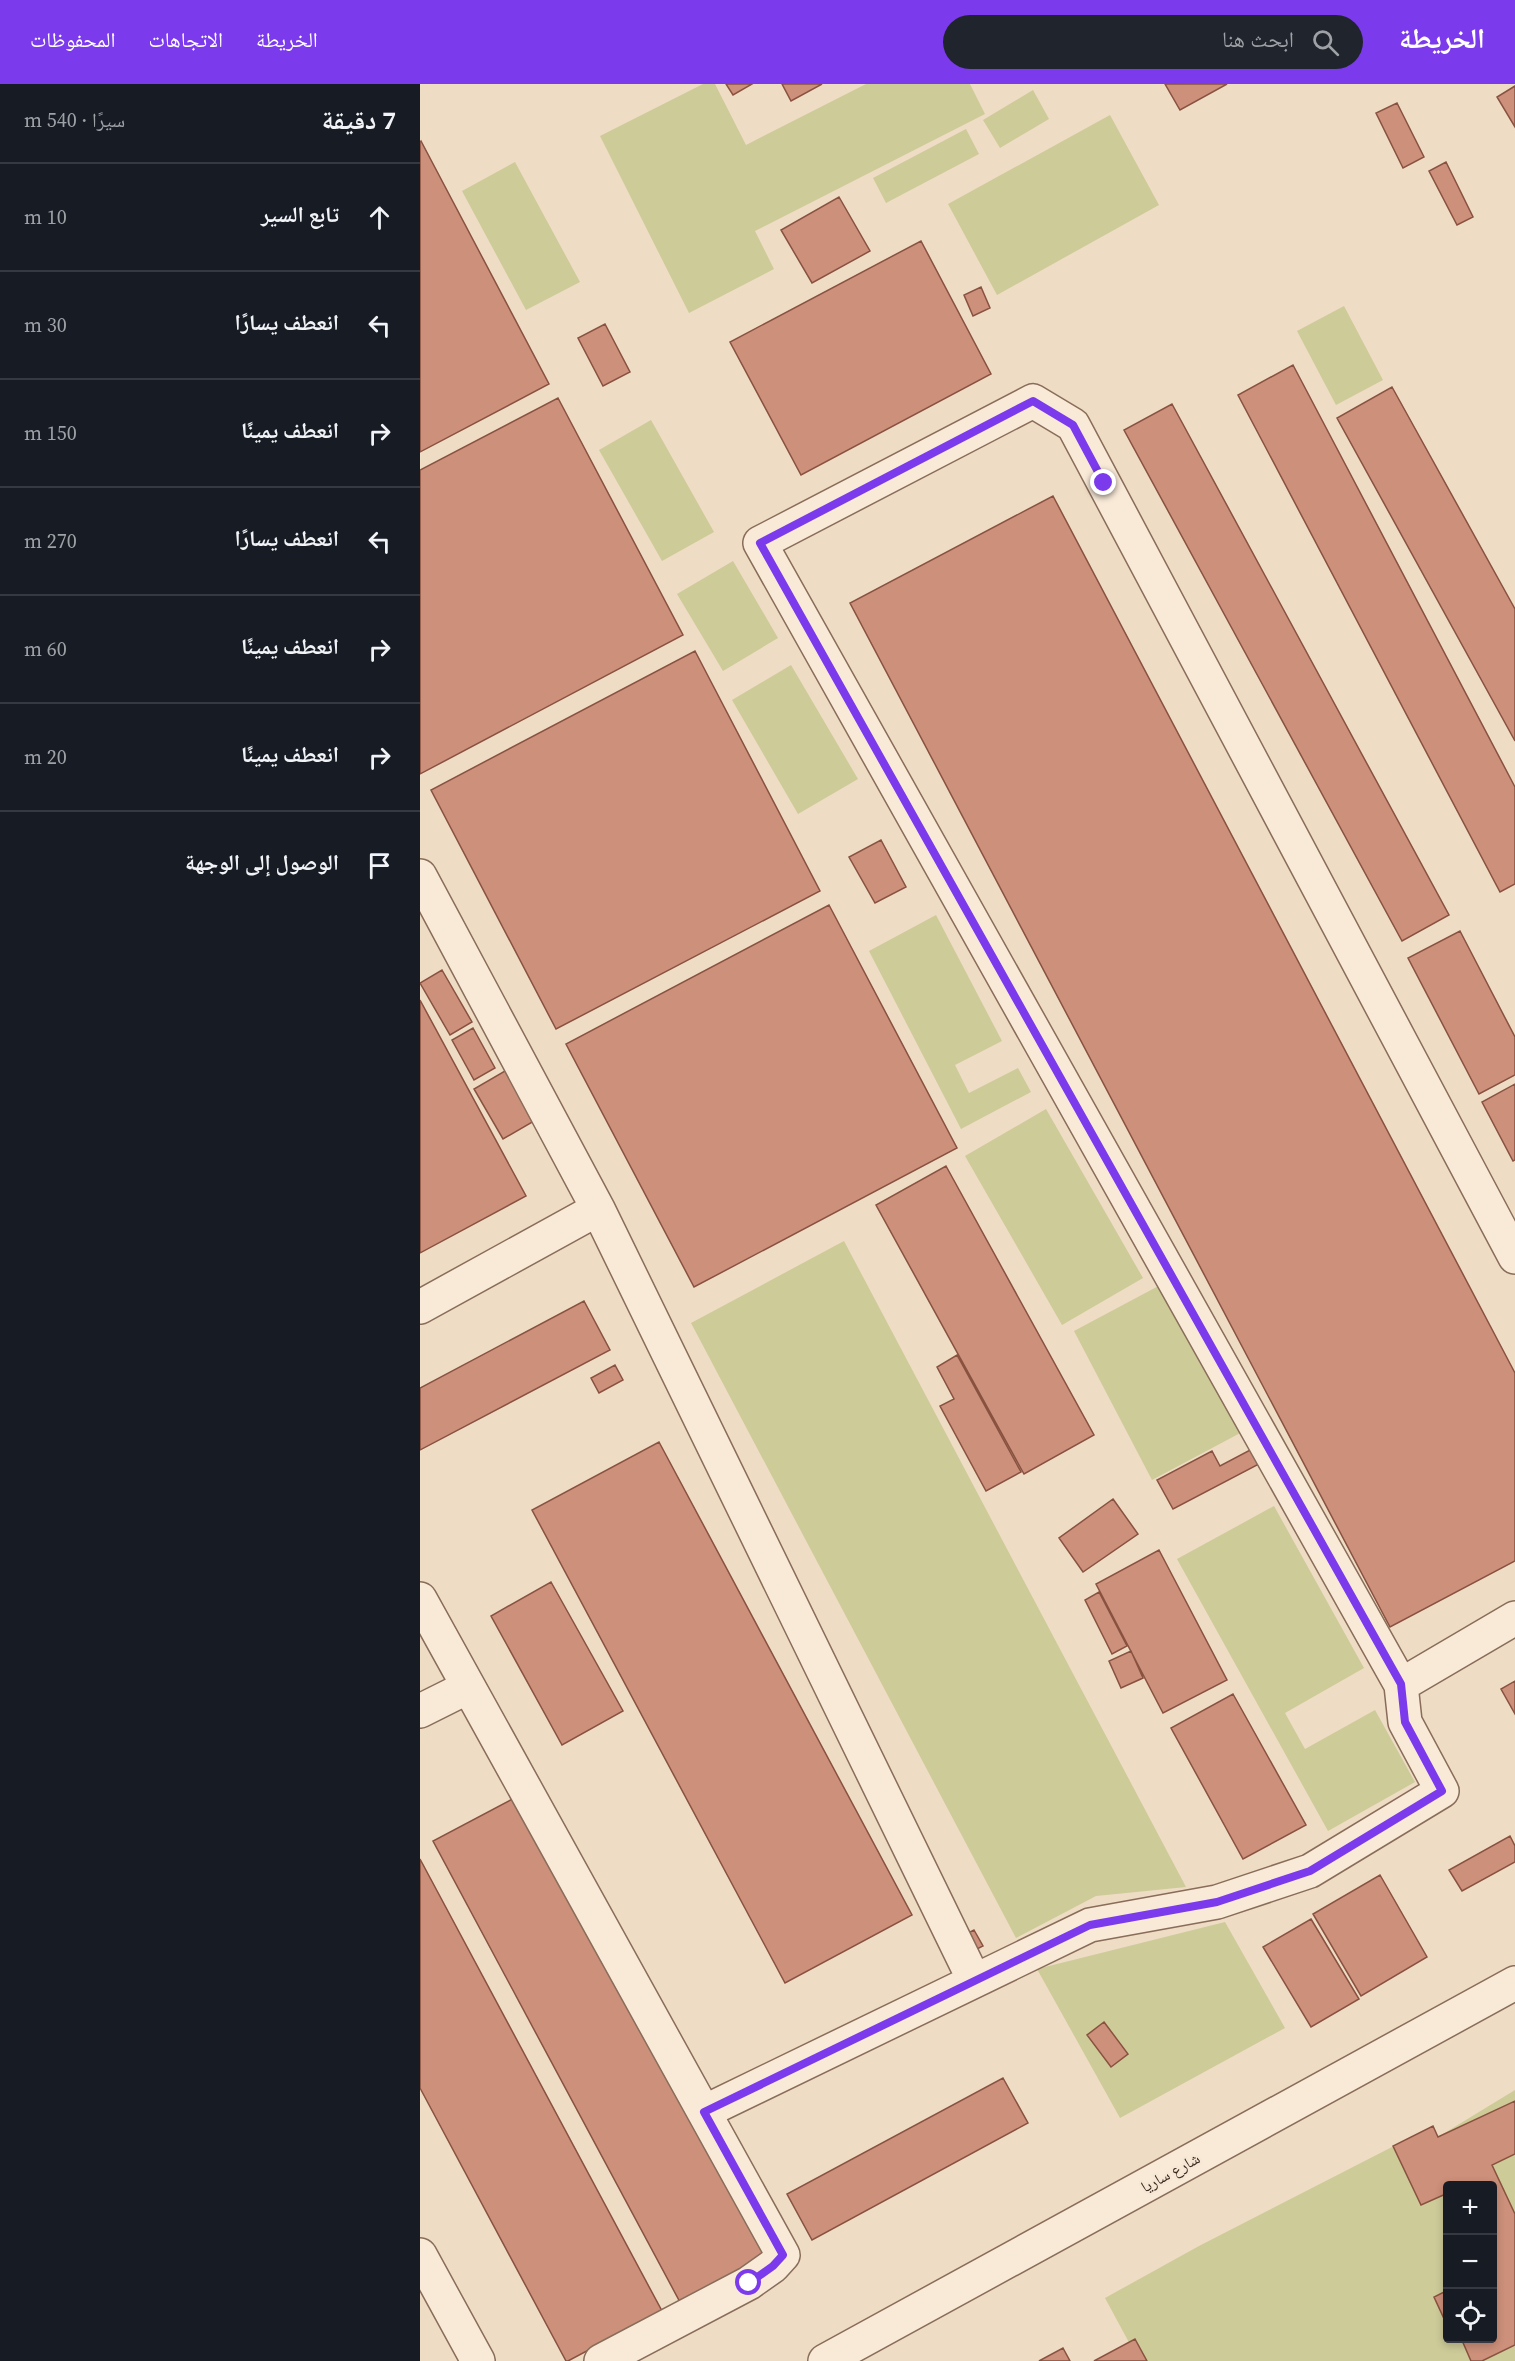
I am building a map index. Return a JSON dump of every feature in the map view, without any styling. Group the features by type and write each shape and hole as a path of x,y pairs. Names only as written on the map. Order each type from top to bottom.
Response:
{"street":[{"path":"704,2112 1090,1925 1217,1902 1310,1871 1442,1791 1405,1722 1401,1684 760,543 1033,401 1073,425 1515,1257"},
{"path":"420,876 598,1209 974,1980"},
{"path":"420,1307 598,1209"},
{"path":"420,1599 783,2255 773,2266 749,2283 601,2361"},
{"path":"1401,1684 1515,1618"},
{"path":"420,1711 468,1687"},
{"name":"شارع ساريا","path":"825,2361 1515,1983"},
{"path":"420,2255 478,2361"}],"shaded area":[{"path":"703,84 715,84 746,145 866,84 970,84 985,114 755,231 774,269 689,313 600,136"},
{"path":"1033,90 1049,119 1000,148 983,120"},
{"path":"1110,115 1159,205 997,295 948,204"},
{"path":"966,129 979,154 886,203 873,178"},
{"path":"515,162 580,282 526,310 462,191"},
{"path":"1344,306 1383,380 1336,405 1297,331"},
{"path":"651,420 714,532 662,561 599,450"},
{"path":"733,561 778,638 723,671 677,594"},
{"path":"791,665 858,779 798,814 732,700"},
{"path":"936,915 1002,1041 955,1065 969,1093 1018,1068 1031,1092 961,1129 869,951"},
{"path":"1046,1109 1143,1278 1062,1325 965,1156"},
{"path":"844,1241 1186,1887 1096,1896 1016,1938 691,1323"},
{"path":"1166,1282 1244,1431 1152,1480 1074,1331"},
{"path":"1274,1506 1364,1668 1285,1713 1305,1749 1375,1710 1415,1782 1328,1831 1177,1559"},
{"path":"1225,1922 1285,2028 1120,2118 1037,1969"},
{"path":"1515,2090 1515,2361 1139,2361 1105,2298 1199,2246 1433,2126 1438,2137"}],"building":[{"path":"726,84 752,84 733,95"},
{"path":"782,84 822,84 791,101"},
{"path":"1165,84 1227,84 1180,110"},
{"path":"1515,86 1515,127 1497,97"},
{"path":"1397,103 1424,157 1403,168 1376,113"},
{"path":"420,142 549,384 420,452"},
{"path":"1446,162 1473,217 1457,225 1429,171"},
{"path":"839,197 870,251 812,283 781,230"},
{"path":"921,241 991,374 801,475 730,342"},
{"path":"981,287 990,308 973,316 964,295"},
{"path":"605,324 630,372 603,386 578,338"},
{"path":"1293,365 1515,787 1515,884 1500,892 1238,395"},
{"path":"1392,387 1515,609 1515,741 1337,418"},
{"path":"558,398 683,635 420,774 420,470"},
{"path":"1172,404 1449,915 1402,941 1124,430"},
{"path":"1053,496 1515,1373 1515,1561 1390,1627 850,603"},
{"path":"695,651 820,891 556,1029 431,790"},
{"path":"881,840 906,887 875,903 849,857"},
{"path":"829,905 957,1148 694,1287 566,1044"},
{"path":"1460,931 1515,1037 1515,1075 1479,1094 1408,958"},
{"path":"442,970 472,1022 450,1035 420,983"},
{"path":"420,1000 526,1196 420,1253"},
{"path":"473,1028 495,1068 474,1080 452,1040"},
{"path":"512,1067 541,1117 503,1139 474,1089"},
{"path":"1515,1084 1515,1160 1513,1161 1482,1102"},
{"path":"946,1166 1094,1435 1024,1474 876,1205"},
{"path":"584,1301 610,1350 420,1450 420,1388"},
{"path":"957,1355 1021,1472 986,1491 940,1406 954,1399 937,1367"},
{"path":"615,1365 623,1380 599,1393 591,1378"},
{"path":"659,1442 912,1915 785,1983 532,1510"},
{"path":"1252,1449 1259,1464 1173,1509 1157,1480 1212,1451 1220,1466"},
{"path":"1113,1499 1138,1534 1083,1572 1059,1538"},
{"path":"1159,1550 1227,1680 1163,1713 1096,1584"},
{"path":"551,1582 623,1711 562,1745 491,1616"},
{"path":"1099,1592 1127,1646 1112,1654 1085,1600"},
{"path":"1131,1651 1143,1678 1121,1688 1109,1661"},
{"path":"1515,1681 1515,1714 1501,1689"},
{"path":"1233,1694 1306,1825 1243,1859 1171,1728"},
{"path":"522,1794 770,2257 681,2304 433,1841"},
{"path":"1510,1836 1515,1846 1515,1862 1462,1891 1449,1870"},
{"path":"420,1859 662,2311 568,2361 420,2088"},
{"path":"1380,1875 1427,1957 1361,1996 1313,1914"},
{"path":"1311,1919 1359,1999 1311,2027 1263,1947"},
{"path":"974,1930 983,1946 967,1954 958,1938"},
{"path":"1104,2022 1128,2054 1111,2067 1087,2035"},
{"path":"1003,2078 1028,2123 812,2240 787,2194"},
{"path":"1515,2101 1515,2154 1492,2165 1515,2214 1515,2345 1482,2361 1471,2361 1463,2343 1497,2343 1497,2181 1443,2181 1443,2195 1421,2205 1393,2146 1433,2126 1438,2137"},
{"path":"1443,2292 1443,2316 1434,2297"},
{"path":"1135,2339 1147,2361 1094,2361"},
{"path":"1063,2348 1070,2361 1039,2361"}],"route":[{"path":"749,2283 773,2266 783,2255 704,2112 1090,1925 1217,1902 1310,1871 1442,1791 1405,1722 1401,1684 760,543 1033,401 1073,425 1104,483"}]}
